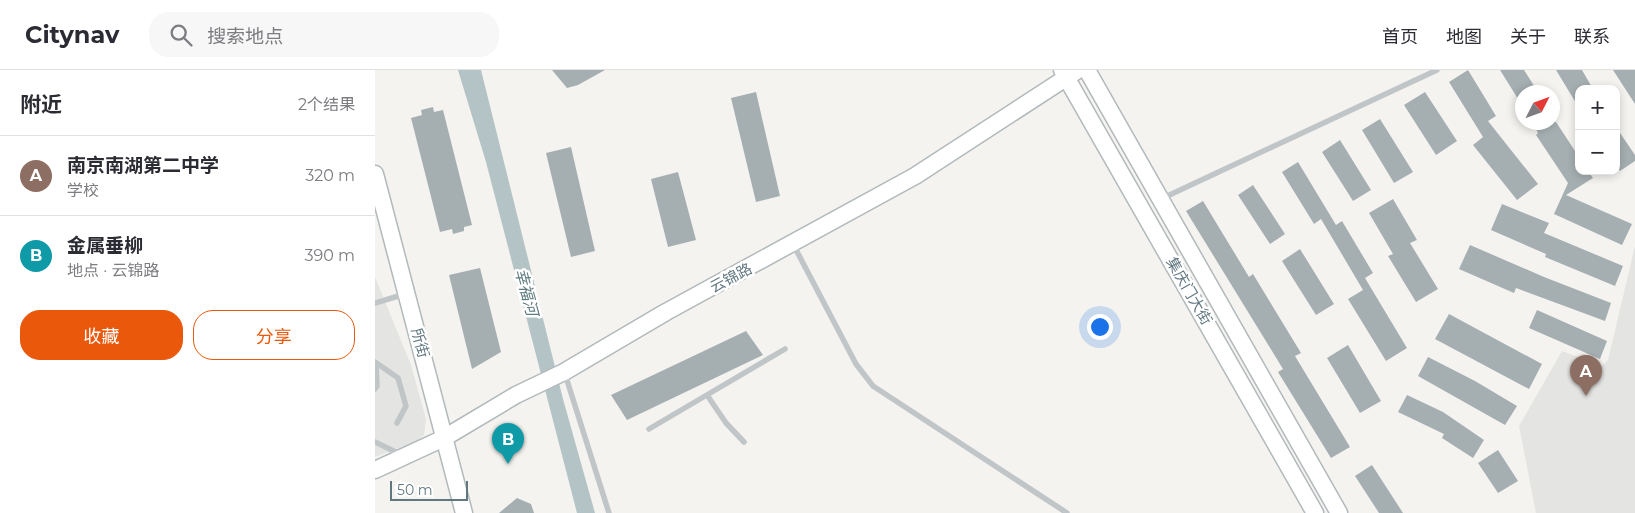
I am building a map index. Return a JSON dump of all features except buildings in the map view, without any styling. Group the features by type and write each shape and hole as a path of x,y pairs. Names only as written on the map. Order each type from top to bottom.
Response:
{"street":[{"name":"集庆门大街","path":"1087,70 1339,513"},
{"name":"集庆门大街","path":"1069,72 1315,513"},
{"name":"云锦路","path":"375,470 445,438 516,395 564,372 666,312 915,176 1069,72"},
{"name":"所街","path":"375,174 464,513"}],"lane":[{"path":"1161,199 1437,70"},
{"path":"793,244 856,364 873,386 1067,513"},
{"path":"375,303 407,294"},
{"path":"649,429 785,349"},
{"path":"375,362 377,386 375,390"},
{"path":"375,362 398,378 406,406 397,423"},
{"path":"564,372 609,513"},
{"path":"707,395 726,423 744,442"},
{"path":"375,442 405,456"}],"shaded area":[{"path":"1635,246 1635,513 1536,513 1519,426 1562,351 1601,366 1608,360"},
{"path":"375,277 411,365 426,419 424,435 416,442 375,457"}],"water":[{"name":"幸福河","path":"458,70 481,70 563,399 595,513 577,513 486,162"}],"place":[{"name":"南京南湖第二中学","path":"1586,396"},
{"name":"金属垂柳","path":"508,464"}]}
